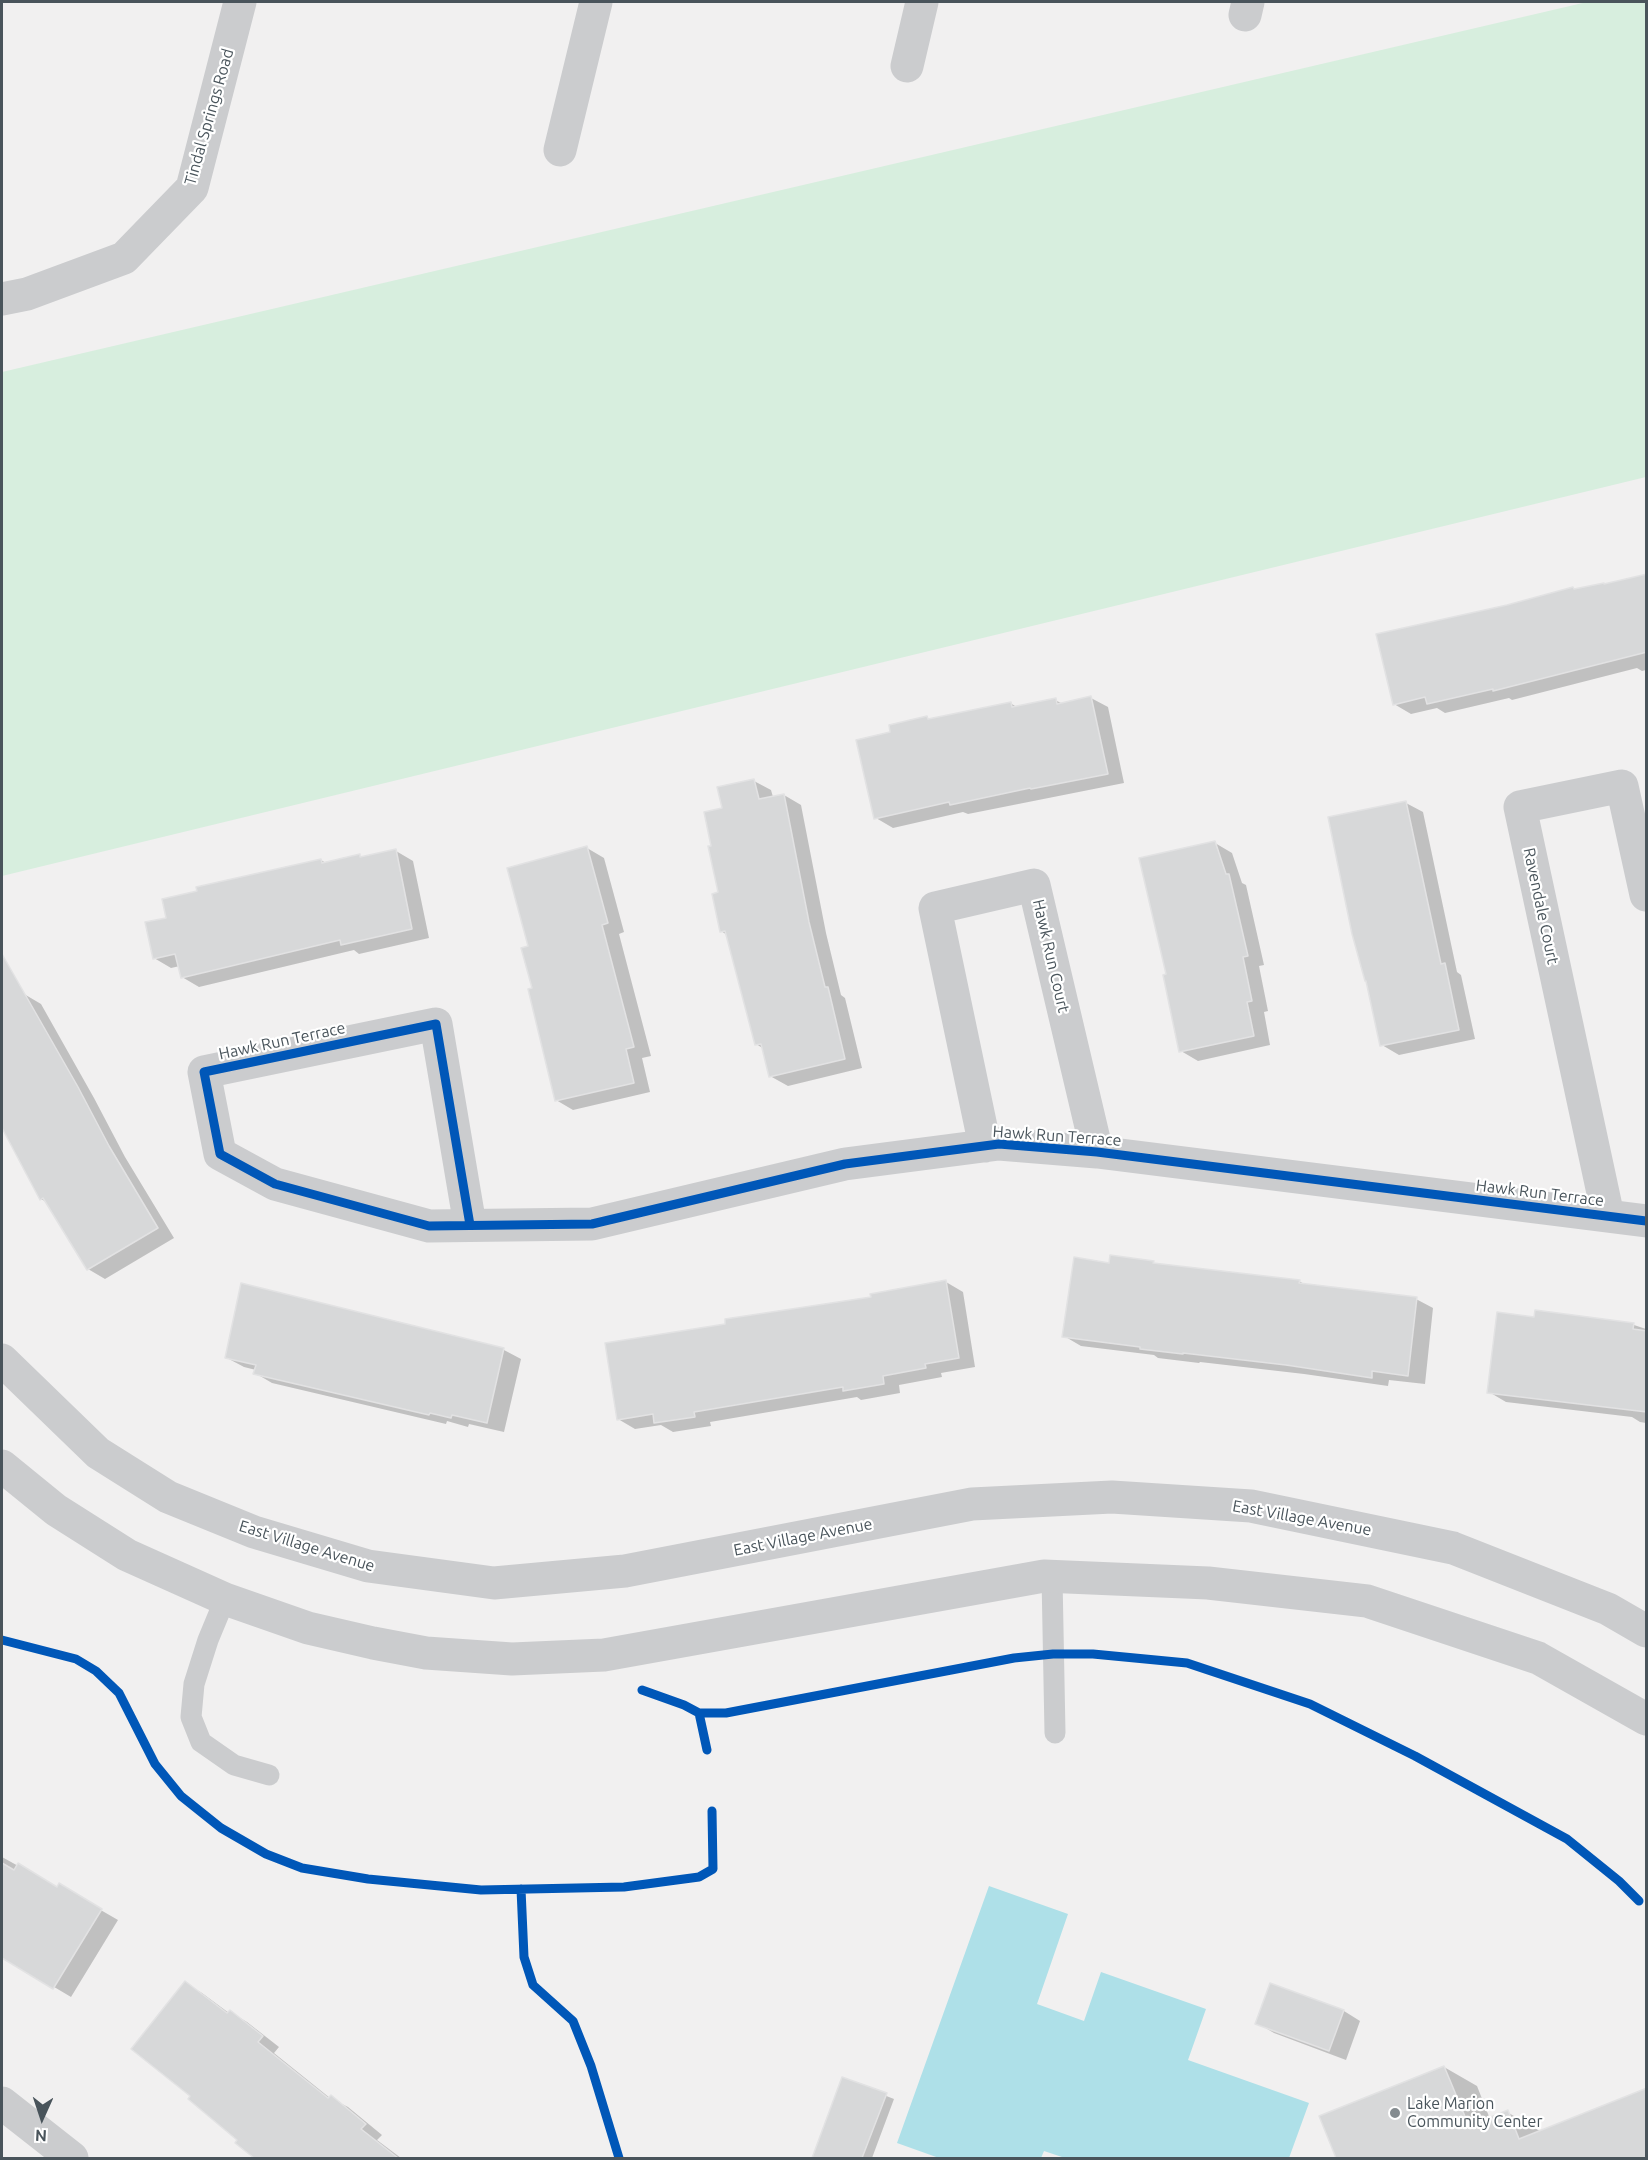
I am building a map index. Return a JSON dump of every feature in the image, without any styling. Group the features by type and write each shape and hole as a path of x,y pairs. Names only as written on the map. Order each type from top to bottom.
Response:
{"street":[{"name":"Tindal Springs Road","path":"2,299 27,294 124,258 192,188 240,2"},
{"path":"560,150 596,2"},
{"path":"907,66 922,2"},
{"name":"Ravendale Court","path":"1608,1216 1520,807 1622,786 1647,895"},
{"name":"Hawk Run Court","path":"985,1146 935,908 1034,885 1097,1152"},
{"name":"Hawk Run Terrace","path":"470,1225 436,1024 204,1072 219,1154 275,1184 429,1226 592,1224 845,1164 999,1144 1097,1152 1647,1221"},
{"name":"East Village Avenue","path":"2,1360 98,1453 168,1497 254,1532 368,1566 494,1582 613,1572 972,1504 1112,1497 1251,1506 1453,1548 1608,1609 1647,1631"},
{"path":"2,1466 56,1510 126,1555 225,1599 308,1628 373,1644 426,1653 512,1659 604,1655 1052,1577 1208,1583 1367,1602 1538,1658 1647,1719"},
{"path":"2,2103 72,2158"}],"lane":[{"path":"1052,1577 1055,1733"},
{"path":"225,1599 208,1640 194,1684 191,1717 201,1742 234,1765 269,1775"}],"green space":[{"path":"1587,2 1646,2 1646,477 2,876 2,372"}],"water":[{"path":"989,1886 1068,1914 1037,2004 1084,2021 1101,1972 1206,2009 1188,2060 1309,2103 1289,2158 1065,2158 1044,2151 1041,2158 939,2158 897,2143"}],"building":[{"path":"1647,574 1647,652 1493,691 1493,689 1427,704 1425,697 1393,705 1376,634 1507,605 1573,587 1574,589 1604,584"},
{"path":"1091,696 1108,774 950,805 949,802 874,819 856,740 890,732 889,725 927,716 928,719 1011,702 1012,707 1056,698 1057,704"},
{"path":"754,779 759,799 784,794 809,922 825,987 828,987 845,1059 769,1077 761,1044 755,1045 725,931 720,932 712,894 718,892 708,846 711,846 704,812 722,808 717,787"},
{"path":"1406,801 1441,964 1445,963 1459,1030 1380,1046 1366,981 1352,934 1328,817"},
{"path":"1215,841 1226,874 1229,874 1248,956 1243,957 1252,1001 1247,1002 1254,1036 1179,1052 1163,975 1166,974 1139,858"},
{"path":"587,846 608,923 602,925 634,1047 626,1049 634,1083 555,1101 528,989 532,988 521,948 528,946 507,868"},
{"path":"396,849 412,929 341,945 340,940 181,978 175,954 153,959 145,922 166,918 162,899 197,891 196,887 321,859 322,863"},
{"path":"2,954 109,1146 158,1228 87,1270 43,1198 40,1200 2,1128"},
{"path":"1110,1255 1154,1261 1153,1263 1300,1280 1299,1283 1417,1297 1408,1376 1372,1371 1372,1378 1062,1337 1074,1257 1109,1263"},
{"path":"946,1280 959,1358 925,1364 926,1368 883,1376 884,1384 843,1391 843,1387 694,1412 695,1417 654,1423 653,1414 617,1420 605,1343 725,1324 725,1319 871,1297 870,1294"},
{"path":"241,1283 504,1348 487,1423 452,1415 451,1418 430,1413 429,1415 253,1374 256,1365 225,1358"},
{"path":"1535,1310 1634,1323 1633,1329 1647,1331 1647,1412 1487,1393 1497,1312 1534,1317"},
{"path":"2,1863 14,1870 18,1863 57,1887 59,1883 102,1909 53,1989 2,1958"},
{"path":"185,1981 227,2013 230,2010 263,2036 258,2042 328,2098 331,2095 366,2124 361,2129 398,2158 254,2158 235,2143 237,2140 188,2099 190,2096 131,2049"},
{"path":"1270,1983 1344,2010 1329,2051 1255,2024"},
{"name":"Lake Marion Community Center","path":"1444,2066 1469,2126 1508,2110 1519,2139 1647,2088 1647,2158 1336,2158 1319,2116"},
{"path":"842,2077 887,2093 862,2158 812,2158"}],"cycle path":[{"path":"470,1225 436,1024 204,1072 220,1154 275,1184 429,1226 592,1224 845,1164 999,1144 1097,1152 1646,1221"},
{"path":"2,1640 76,1659 96,1671 119,1693 155,1764 181,1796 221,1828 266,1854 302,1868 368,1879 481,1890 624,1887 699,1877 713,1869 712,1811"},
{"path":"699,1713 726,1713 1014,1658 1053,1654 1093,1654 1187,1663 1310,1704 1415,1756 1567,1839 1619,1881 1639,1901"},
{"path":"642,1690 684,1705 699,1713 707,1750"},
{"path":"521,1889 524,1957 533,1985 573,2021 591,2066 619,2158"}],"place":[{"name":"Lake Marion Community Center","path":"1395,2113"}]}
